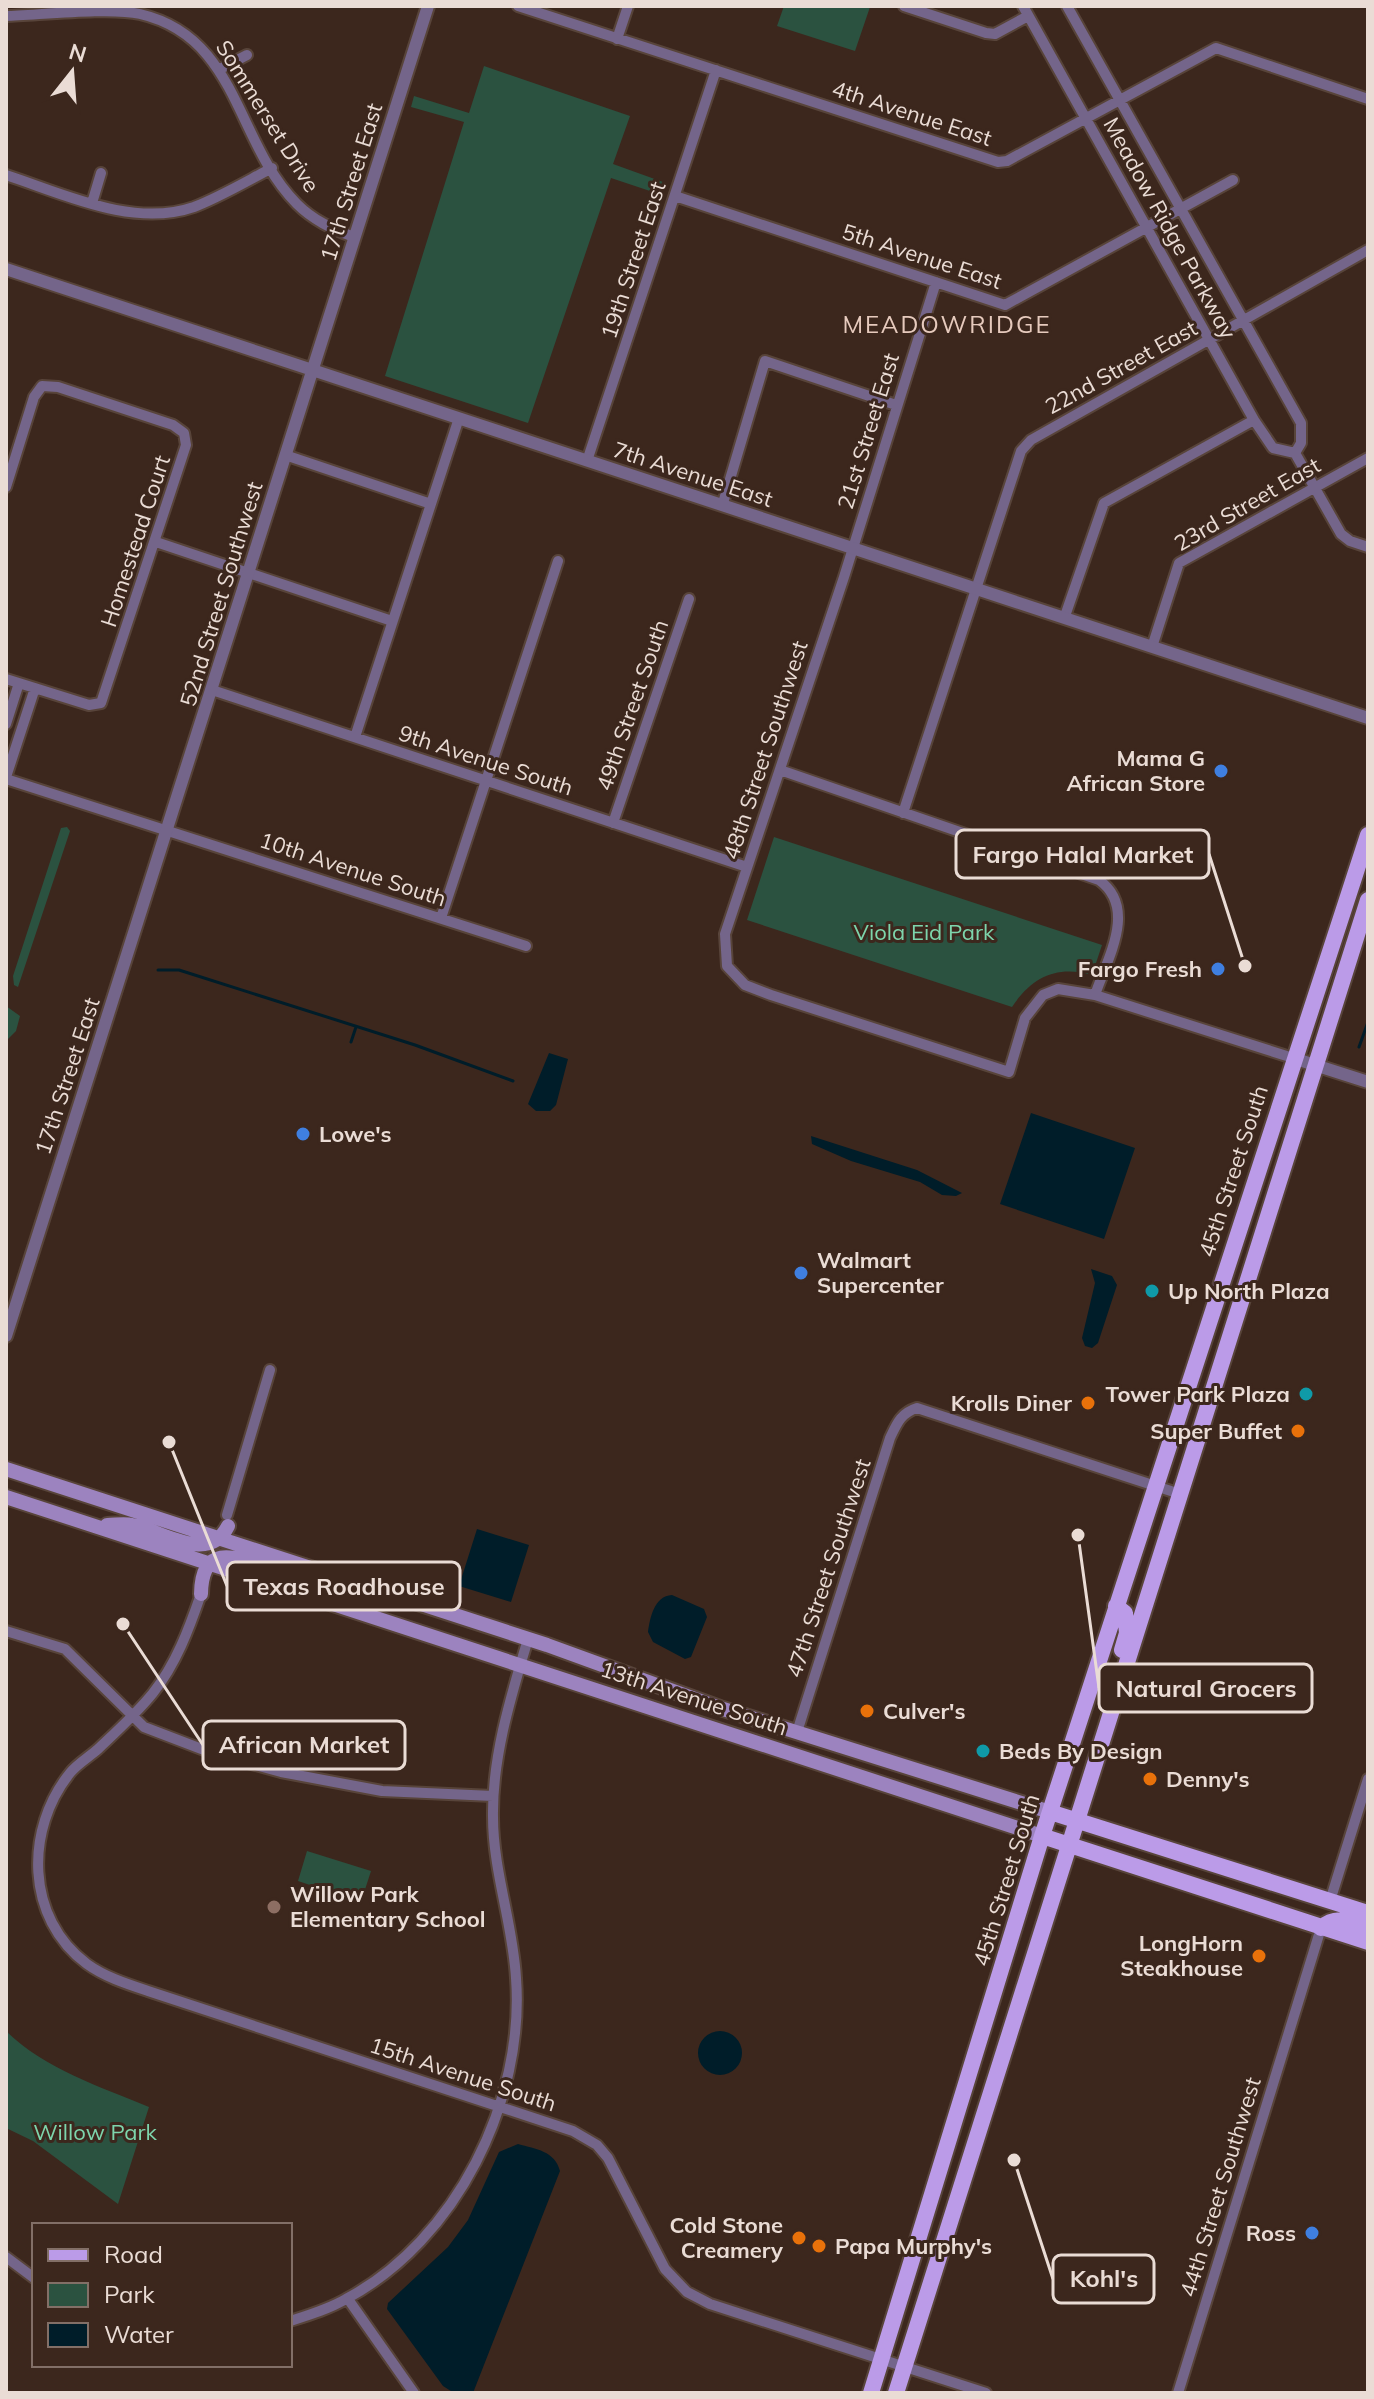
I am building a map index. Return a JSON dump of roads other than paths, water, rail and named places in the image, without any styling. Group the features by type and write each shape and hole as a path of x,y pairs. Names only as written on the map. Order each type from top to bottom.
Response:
{"main road":[{"name":"45th Street South","path":"871,2393 1042,1836 1260,1158 1368,835"},
{"name":"45th Street South","path":"896,2393 1368,900"},
{"path":"1246,1279 1239,1273 1237,1253 1253,1202 1260,1158"},
{"path":"1212,1393 1213,1366 1234,1287 1232,1278 1224,1271"},
{"name":"13th Avenue South","path":"6,1469 528,1639 797,1732 1368,1913"},
{"path":"6,1497 95,1526 131,1524 200,1546 219,1539 228,1520"},
{"path":"191,1529 209,1530 228,1520"},
{"path":"228,1520 237,1541 248,1548"},
{"name":"13th Avenue South","path":"95,1526 165,1549 205,1568 237,1572 1368,1942"},
{"path":"1138,1536 1140,1549 1128,1602 1132,1610 1144,1615"},
{"path":"201,1594 205,1568 235,1557 290,1575 338,1577"},
{"path":"201,1594 217,1575 237,1572"},
{"path":"1106,1730 1127,1633 1125,1613 1116,1606"},
{"path":"676,1715 696,1716 779,1740 790,1741 797,1732"},
{"path":"1198,1887 1252,1894 1314,1914 1326,1910 1330,1901"},
{"path":"1321,1928 1329,1920 1338,1919 1368,1927"},
{"path":"992,2086 986,2084 980,2071 1001,1999 1008,1950"},
{"path":"954,2206 952,2189 979,2101 975,2083 968,2080"},
{"path":"930,2204 942,2213 931,2251 932,2278"}],"street":[{"name":"17th Street East","path":"314,370 428,6"},
{"name":"4th Avenue East","path":"518,6 998,162 1086,119 1216,48 1368,99"},
{"path":"617,39 628,6"},
{"path":"904,6 995,34 1025,11"},
{"name":"Meadow Ridge Parkway","path":"1067,6 1301,423 1301,443 1295,453"},
{"name":"Meadow Ridge Parkway","path":"1025,11 1254,420 1273,448 1295,453 1341,534 1368,547"},
{"name":"Sommerset Drive","path":"7,13 136,13 171,23 198,44 220,69 272,168 295,202 315,219 354,237"},
{"path":"220,69 247,55"},
{"name":"19th Street East","path":"587,461 716,70"},
{"path":"6,175 128,212 162,214 193,207 272,168"},
{"path":"92,203 101,173"},
{"name":"5th Avenue East","path":"675,196 1005,305 1233,180"},
{"name":"22nd Street East","path":"903,813 1021,451 1031,440 1368,250"},
{"name":"7th Avenue East","path":"6,269 314,370 458,421 723,503 1368,718"},
{"name":"21st Street East","path":"853,547 936,282"},
{"path":"723,503 765,361 896,405"},
{"name":"52nd Street Southwest","path":"167,829 314,370"},
{"name":"Homestead Court","path":"6,487 34,397 42,386 58,387 173,425 184,433 186,445 101,703 89,705 6,679"},
{"path":"1065,616 1104,503 1254,420"},
{"path":"355,737 458,421"},
{"path":"285,455 431,504"},
{"name":"23rd Street East","path":"1152,647 1179,563 1368,458"},
{"path":"156,542 392,621"},
{"name":"48th Street Southwest","path":"853,547 723,944 727,966 734,977 758,990 1009,1072 1025,1018 1033,1004 1058,989 1095,995"},
{"path":"441,918 558,561"},
{"name":"49th Street South","path":"613,823 689,599"},
{"path":"6,724 19,683"},
{"path":"6,778 35,688"},
{"name":"9th Avenue South","path":"212,690 747,867"},
{"path":"780,770 1080,872 1108,887 1119,905 1119,914 1095,995 1368,1082"},
{"name":"10th Avenue South","path":"6,778 526,946"},
{"name":"17th Street East","path":"6,1336 167,829"},
{"path":"228,1520 270,1370"},
{"name":"47th Street Southwest","path":"797,1732 899,1418 917,1408 1155,1485"},
{"path":"1155,1485 1180,1494"},
{"name":"15th Avenue South","path":"201,1594 175,1660 152,1695 71,1772 47,1810 36,1856 43,1897 55,1927 85,1963 111,1978 148,1991 573,2131 597,2145 620,2177 665,2269 687,2292 710,2304 986,2393"},
{"path":"6,1631 74,1655 144,1727 167,1737 281,1772 382,1791 493,1796"},
{"path":"292,2320 348,2299 394,2266 425,2235 461,2184 501,2107 515,2047 517,1993 494,1836 493,1796 498,1758 528,1639"},
{"path":"1330,1901 1368,1779"},
{"name":"44th Street Southwest","path":"1178,2393 1321,1928"},
{"path":"6,2257 32,2276"},
{"path":"348,2299 414,2393"}],"water":[{"path":"549,1053 568,1059 556,1105 550,1111 536,1111 528,1104"},
{"path":"1031,1113 1135,1148 1104,1239 1000,1204"},
{"path":"811,1136 917,1170 962,1193 942,1195 920,1182 851,1161 812,1144"},
{"path":"1091,1269 1112,1276 1117,1285 1098,1343 1092,1348 1085,1346 1082,1338 1095,1283"},
{"path":"477,1529 529,1545 511,1602 459,1586"},
{"path":"672,1595 704,1609 707,1617 691,1657 685,1659 653,1642 648,1632 657,1603"},
{"path":"720,2031 735,2038 742,2053 735,2068 720,2075 705,2068 698,2053 705,2038"},
{"path":"518,2144 549,2155 560,2171 473,2393 454,2393 443,2386 387,2309 388,2303 448,2247 468,2220 499,2152"}],"waterway":[{"path":"158,970 179,970 415,1045 513,1081"},
{"path":"1359,1047 1368,1022"},
{"path":"351,1042 356,1027"}],"place":[{"name":"Mama G African Store","path":"1221,771"},
{"name":"Fargo Halal Market","path":"1245,966"},
{"name":"Fargo Fresh","path":"1218,969"},
{"name":"Lowe's","path":"303,1134"},
{"name":"Walmart Supercenter","path":"801,1273"},
{"name":"Up North Plaza","path":"1152,1291"},
{"name":"Tower Park Plaza","path":"1306,1394"},
{"name":"Krolls Diner","path":"1088,1403"},
{"name":"Super Buffet","path":"1298,1431"},
{"name":"Texas Roadhouse","path":"169,1442"},
{"name":"Natural Grocers","path":"1078,1535"},
{"name":"African Market","path":"123,1624"},
{"name":"Culver's","path":"867,1711"},
{"name":"Beds By Design","path":"983,1751"},
{"name":"Denny's","path":"1150,1779"},
{"name":"Willow Park Elementary School","path":"274,1907"},
{"name":"LongHorn Steakhouse","path":"1259,1956"},
{"name":"Kohl's","path":"1014,2160"},
{"name":"Ross","path":"1312,2233"},
{"name":"Cold Stone Creamery","path":"799,2238"},
{"name":"Papa Murphy's","path":"819,2246"}],"district":[{"name":"MEADOWRIDGE","path":"947,324"}],"park label":[{"name":"Viola Eid Park","path":"924,932"},
{"name":"Willow Park","path":"95,2132"}]}
